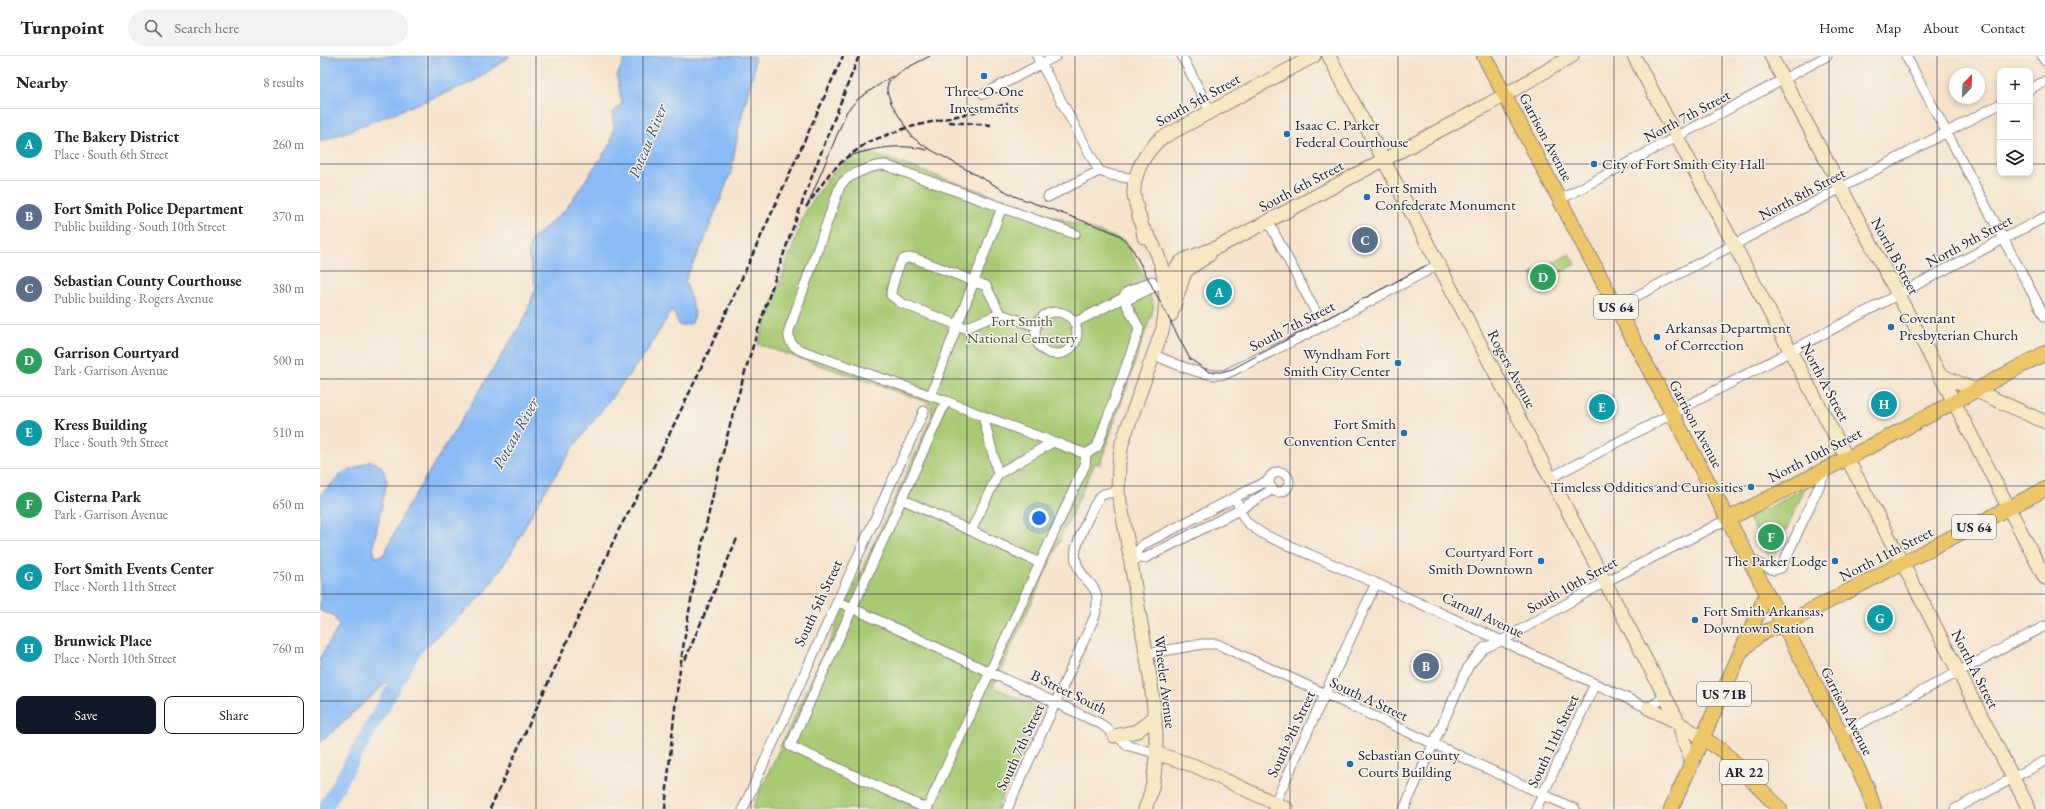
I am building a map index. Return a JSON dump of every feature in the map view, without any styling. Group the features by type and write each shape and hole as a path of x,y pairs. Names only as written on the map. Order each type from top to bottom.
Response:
{"main road":[{"name":"Garrison Avenue","path":"1484,56 1749,557 1841,734 1867,787 1875,808"},
{"name":"North 10th Street","path":"1728,519 2045,353"},
{"name":"North 11th Street","path":"1784,625 2045,489"},
{"name":"US 71B","path":"1672,809 1767,594"},
{"name":"US 71B","path":"1743,650 1756,636 1784,625"},
{"name":"AR 22","path":"1704,739 1723,751 1780,809"}],"street":[{"path":"984,94 1039,60 1056,56"},
{"path":"1182,56 1210,111"},
{"name":"South 5th Street","path":"1135,179 1140,165 1160,139 1314,56"},
{"name":"Rogers Avenue","path":"1329,56 1665,697"},
{"name":"South 6th Street","path":"1118,492 1120,451 1158,336 1166,331 1184,275 1187,270 1218,247 1505,95 1572,56"},
{"name":"North A Street","path":"1634,56 1903,564 2029,809"},
{"name":"North B Street","path":"1770,56 1898,295 2045,578"},
{"name":"North 7th Street","path":"1560,200 1827,56"},
{"path":"1906,56 2045,318"},
{"path":"2042,56 2045,61"},
{"path":"1039,60 1099,170 1111,175 1135,179 1134,194 1143,229 1144,240 1161,287"},
{"path":"2033,87 2045,81"},
{"name":"North 8th Street","path":"1616,307 1734,246 1997,106"},
{"path":"1074,234 885,165 879,165 848,178 840,186 789,330 789,342 800,350 931,395 982,416 1086,454"},
{"path":"1048,197 1099,170"},
{"path":"931,395 1002,207"},
{"name":"North 9th Street","path":"1672,413 2045,217"},
{"path":"1268,221 1322,326"},
{"path":"1143,229 1154,242 1157,251 1161,287 1166,312 1163,328 1158,336"},
{"name":"South 6th Street","path":"1161,287 1166,271 1196,254 1218,247"},
{"path":"1157,251 1165,260 1181,262"},
{"path":"1000,314 986,286 974,280 914,258 904,259 901,263 891,290 891,295 895,300 964,328 1000,314 1036,326"},
{"name":"South 7th Street","path":"1152,354 1208,374 1219,376 1234,371 1438,265"},
{"path":"1074,323 1123,298 1127,292 1161,287"},
{"path":"1086,454 1097,447 1138,333 1139,328 1123,298"},
{"path":"1054,312 1066,314 1074,323 1076,330 1075,340 1067,350 1058,354 1051,353 1040,347 1035,337 1036,326 1043,316 1054,312"},
{"path":"1939,374 2045,422"},
{"path":"946,401 790,746 927,809 1085,465 1086,454"},
{"name":"South 5th Street","path":"743,809 836,601 924,411"},
{"path":"1550,478 1672,413"},
{"path":"982,416 998,474"},
{"path":"971,531 998,474 1053,442"},
{"path":"1749,557 1761,565 1774,570 1782,568 1827,468"},
{"path":"1280,472 1288,479 1288,486 1282,491 1273,489 1239,510 1145,558 1130,559 1144,544 1269,480 1274,473 1280,472"},
{"path":"1269,480 1273,489"},
{"path":"1118,492 1130,559"},
{"name":"South 7th Street","path":"1007,809 1098,607 1096,591 1079,568 1076,560 1076,546 1097,500 1105,494 1118,492"},
{"name":"Carnall Avenue","path":"1236,497 1239,510 1245,522 1254,529 1376,583 1648,708"},
{"path":"902,499 1040,563"},
{"name":"South 10th Street","path":"1404,809 1469,665 1484,648 1501,641 1605,582 1728,519"},
{"name":"Wheeler Avenue","path":"1130,559 1146,654 1154,717 1156,753 1155,767 1148,802 1145,809"},
{"name":"South 9th Street","path":"1273,806 1376,583"},
{"name":"B Street South","path":"836,601 1101,724 1114,736 1129,746 1195,766 1273,806 1287,809"},
{"path":"1841,734 2045,626"},
{"name":"South A Street","path":"1146,654 1203,644 1217,644 1575,809"},
{"name":"South 11th Street","path":"1536,809 1595,684"},
{"path":"1648,708 1665,697 1679,723 1683,739 1693,763"},
{"path":"1648,708 1679,723 1704,739"},
{"path":"1114,736 1138,731 1154,717"},
{"path":"1955,809 2045,761"}],"green space":[{"name":"Fort Smith National Cemetery","path":"867,152 1125,241 1141,271 1154,307 1100,464 1095,463 993,687 1042,709 997,809 752,809 932,417 931,406 925,401 758,344 805,212 833,172 849,159"},
{"path":"1570,254 1576,264 1548,279 1553,290 1543,295 1531,274"},
{"path":"1805,488 1773,560 1768,555 1749,518"}],"water":[{"path":"320,56 510,56 473,82 320,142"},
{"path":"626,56 754,56 754,70 739,127 731,172 704,241 685,280 695,313 692,323 680,326 672,309 648,350 572,449 536,506 510,555 485,593 320,743 320,658 339,626 333,615 320,611 320,495 343,473 371,461 382,467 387,481 373,547 375,557 384,555 403,514 526,316 536,287 528,253 531,240 565,210 611,143 614,127 612,113 622,104 617,76"}],"waterway":[{"name":"Poteau River","path":"325,809 415,649"}],"tram line":[{"path":"930,56 903,70 889,81 887,87 891,103 912,137 926,147 1014,196 1121,236 1132,248 1190,359 1209,372 1221,372 1232,369 1425,266"},
{"path":"809,202 847,111 858,99 892,76"},
{"path":"847,157 866,151 897,147 927,150"}],"railway":[{"path":"490,809 619,529 651,472 696,379 843,56"},
{"path":"665,809 675,707 692,593 726,439 759,328 796,218 859,56"},
{"path":"806,207 830,173 847,157 868,142 906,128 1008,104"},
{"path":"949,122 991,125"},
{"path":"685,660 738,536"}],"place":[{"name":"Three-O-One Investments","path":"984,76"},
{"name":"Isaac C. Parker Federal Courthouse","path":"1287,134"},
{"name":"City of Fort Smith City Hall","path":"1594,164"},
{"name":"Fort Smith Confederate Monument","path":"1367,197"},
{"name":"Sebastian County Courthouse","path":"1365,240"},
{"name":"Garrison Courtyard","path":"1543,277"},
{"name":"The Bakery District","path":"1219,292"},
{"name":"Covenant Presbyterian Church","path":"1891,327"},
{"name":"Arkansas Department of Correction","path":"1657,337"},
{"name":"Wyndham Fort Smith City Center","path":"1398,363"},
{"name":"Brunwick Place","path":"1884,404"},
{"name":"Kress Building","path":"1602,407"},
{"name":"Fort Smith Convention Center","path":"1404,433"},
{"name":"Timeless Oddities and Curiosities","path":"1751,487"},
{"name":"Cisterna Park","path":"1771,537"},
{"name":"Courtyard Fort Smith Downtown","path":"1541,561"},
{"name":"The Parker Lodge","path":"1835,561"},
{"name":"Fort Smith Events Center","path":"1880,618"},
{"name":"Fort Smith Arkansas, Downtown Station","path":"1695,620"},
{"name":"Fort Smith Police Department","path":"1426,666"},
{"name":"Sebastian County Courts Building","path":"1350,764"}]}
